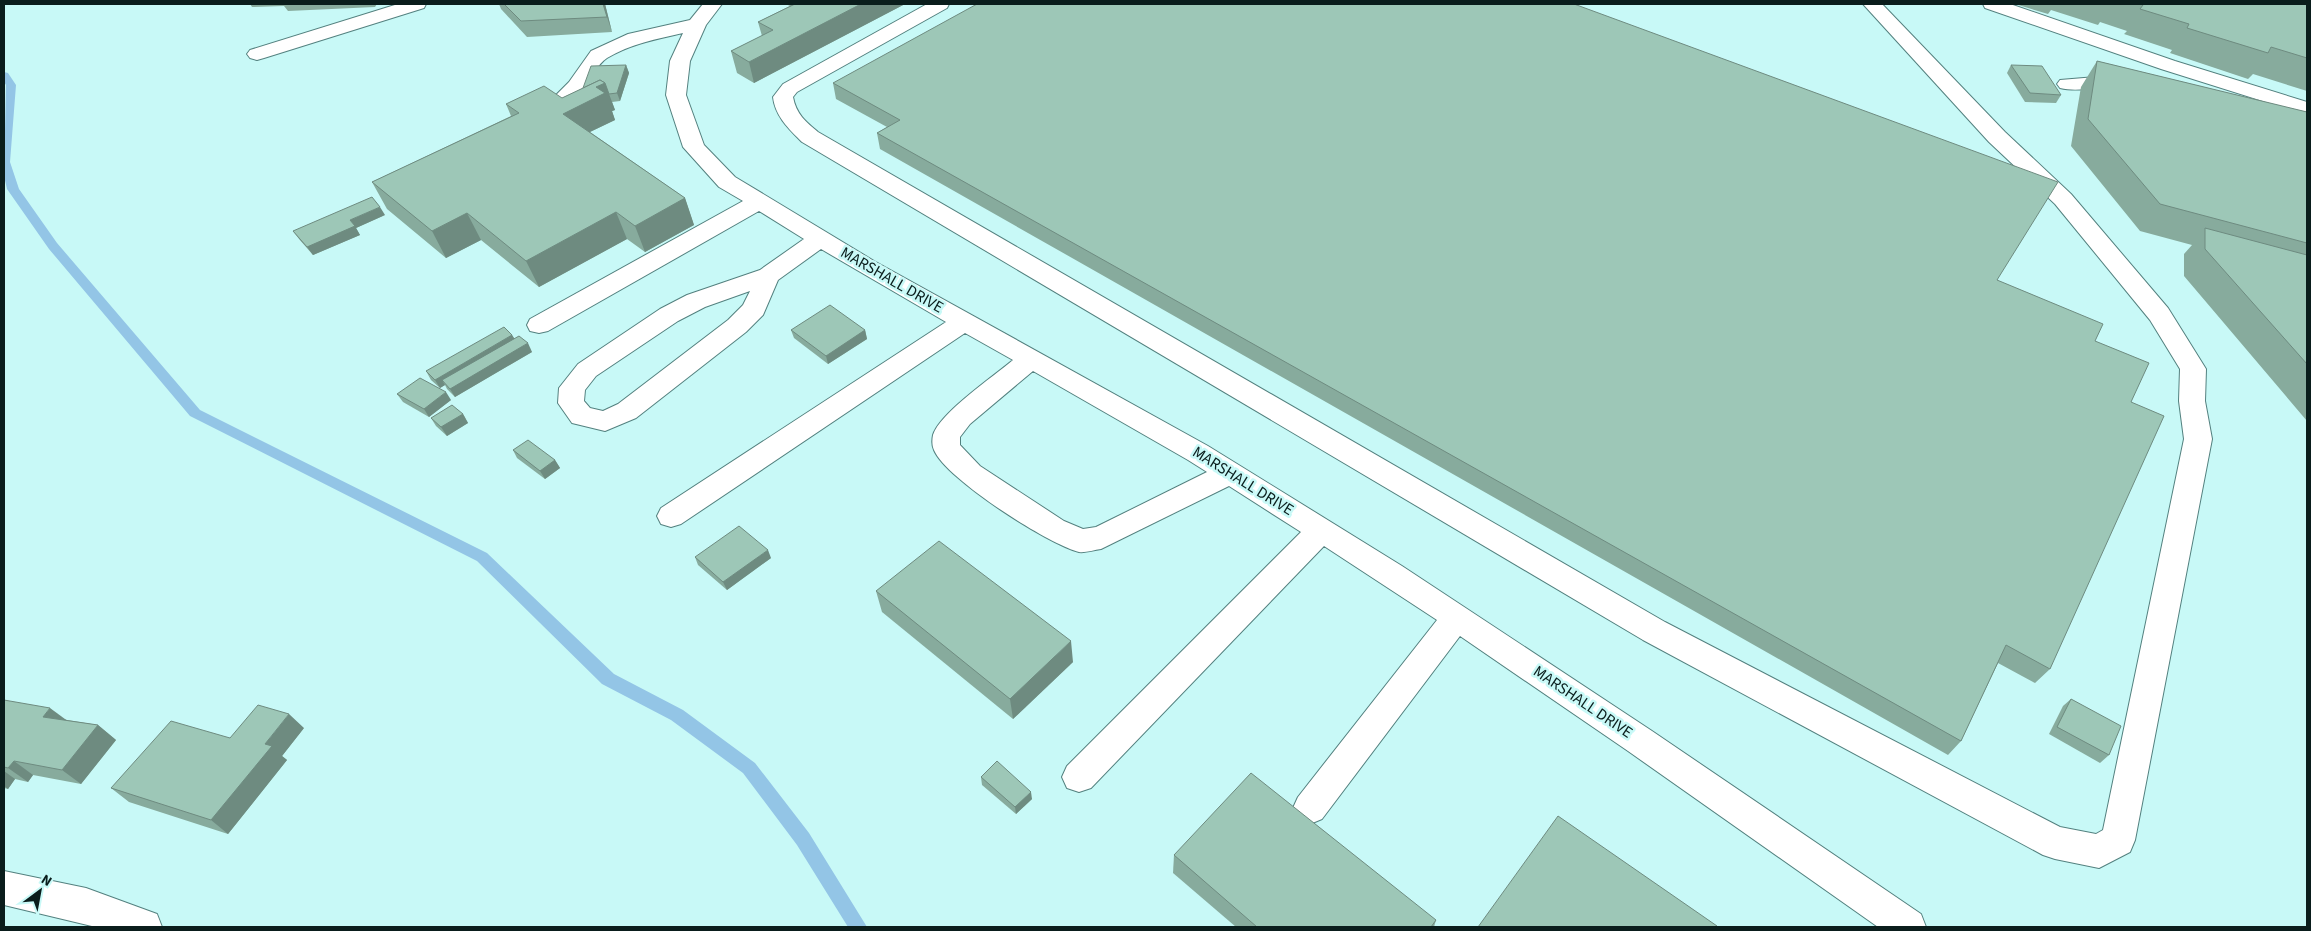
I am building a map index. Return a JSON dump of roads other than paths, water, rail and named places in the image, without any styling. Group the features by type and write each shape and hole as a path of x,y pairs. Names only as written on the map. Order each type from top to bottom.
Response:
{"street":[{"path":"258,54 417,4"},
{"path":"940,4 790,88 783,97 784,108 792,121 818,142 1654,631 2055,843 2099,851 2118,840 2198,439 2192,401 2193,369 2159,314 2063,199 1997,137 1872,4"},
{"path":"1992,4 2066,28 2168,65 2307,109"},
{"path":"514,124 564,98 576,86 598,55 634,38 705,14"},
{"name":"MARSHALL DRIVE","path":"705,14 680,61 676,95 694,147 727,182 820,239 1198,453 1392,574 1908,927"},
{"path":"2067,84 2096,83 2137,90"},
{"path":"539,325 759,202"},
{"path":"768,276 754,309 737,326 627,411 605,420 581,416 571,403 572,388 587,370 668,315 696,301 768,276 820,239"},
{"path":"671,516 965,321"},
{"path":"1031,359 962,417 947,435 946,448 970,473 1054,529 1081,540 1102,538 1229,473"},
{"path":"1078,777 1321,530"},
{"path":"1310,808 1457,617"},
{"path":"4,888 86,906 144,927"}],"waterway":[{"path":"4,75 11,85 5,162 13,189 53,246 195,413 482,557 608,679 677,715 749,768 803,839 858,927"}]}
